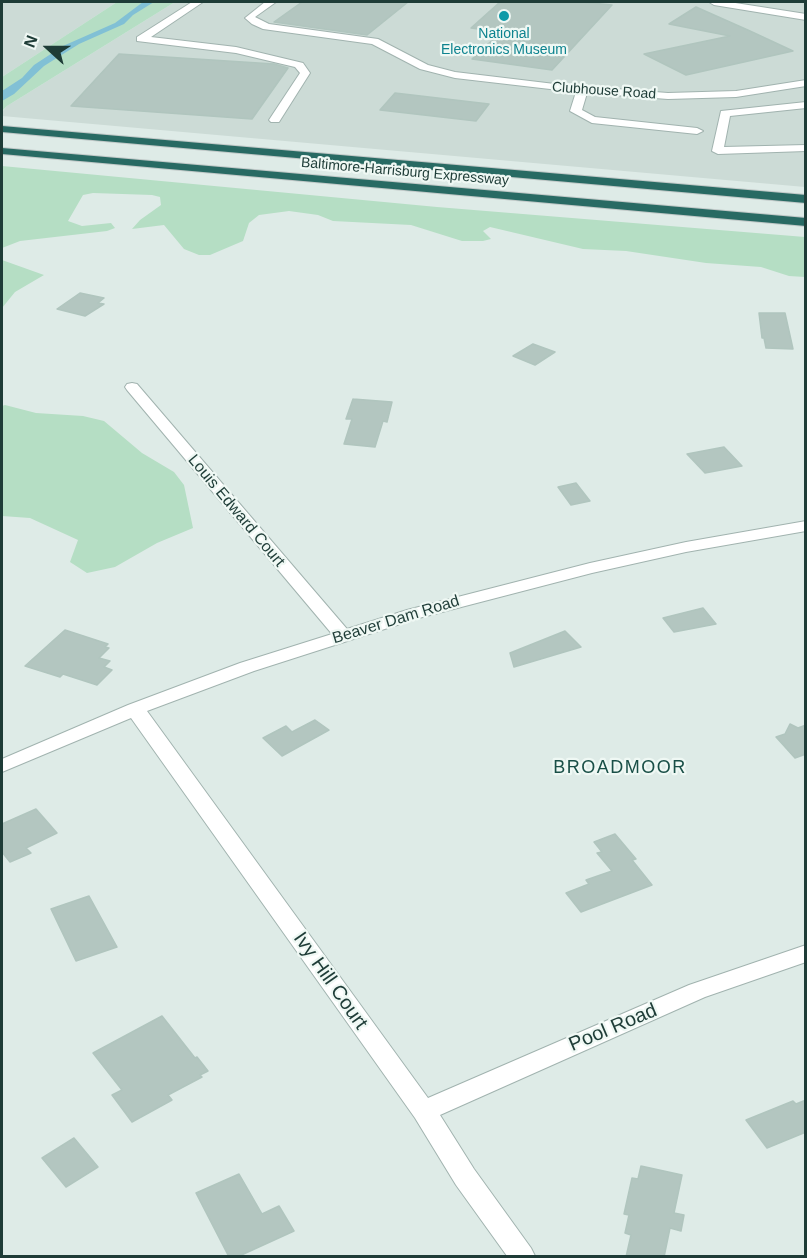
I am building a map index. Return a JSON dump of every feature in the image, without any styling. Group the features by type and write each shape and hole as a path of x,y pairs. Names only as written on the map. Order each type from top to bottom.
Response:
{"highway":[{"name":"Baltimore-Harrisburg Expressway","path":"2,129 806,199"},
{"name":"Baltimore-Harrisburg Expressway","path":"2,151 806,222"}],"street":[{"path":"198,2 141,39 259,54 299,65 305,73 275,120"},
{"name":"Clubhouse Road","path":"271,2 250,18 267,27 374,41 424,67 455,75 582,90 657,95 710,95 803,85"},
{"path":"714,2 806,17"},
{"path":"582,90 576,111 592,120 697,131"},
{"path":"806,105 725,113 718,151 806,148"},
{"name":"Louis Edward Court","path":"132,387 342,635"},
{"name":"Beaver Dam Road","path":"2,766 135,709 342,635 486,594 575,572 686,547 806,526"},
{"name":"Ivy Hill Court","path":"135,709 424,1112 465,1177 522,1257"},
{"name":"Pool Road","path":"424,1112 697,991 806,953"}],"shaded area":[{"path":"2,2 117,2 2,77"},
{"path":"175,2 805,2 805,187 2,116 7,106"}],"green space":[{"path":"117,2 175,2 2,111 2,77"},
{"path":"2,166 437,207 805,237 805,277 789,276 761,267 706,263 626,251 583,249 490,227 483,231 491,239 462,241 411,225 333,221 318,215 289,211 259,215 249,223 243,241 210,255 199,255 184,249 164,225 132,229 140,220 161,205 160,197 152,195 93,193 83,195 68,221 82,226 111,223 115,228 107,231 20,241 2,248"},
{"path":"2,260 44,275 15,292 2,308"},
{"path":"2,406 36,413 83,416 104,421 142,453 174,472 184,485 193,528 157,543 115,567 87,573 70,562 78,540 30,518 2,516"}],"water":[{"path":"143,2 154,2 133,15 124,24 79,44 44,66 14,94 2,101 2,91 22,78 34,65 63,46 115,23"}],"building":[{"path":"302,2 408,2 367,35 274,22"},
{"path":"500,2 581,2 612,5 552,70 472,59 501,32 471,28"},
{"path":"696,7 793,51 686,75 644,54 730,36 669,24"},
{"path":"119,54 274,64 288,68 252,119 71,106"},
{"path":"395,93 489,104 476,121 380,110"},
{"path":"80,293 104,298 98,303 104,304 85,316 57,309"},
{"path":"759,313 785,313 793,349 766,348 764,338 762,338"},
{"path":"533,344 555,352 535,365 513,356"},
{"path":"353,399 392,402 387,422 383,421 375,447 344,444 352,419 346,419"},
{"path":"724,447 742,466 705,473 687,454"},
{"path":"576,483 590,501 571,505 558,487"},
{"path":"703,608 716,624 674,632 663,618"},
{"path":"65,630 108,644 105,647 109,648 99,658 110,661 104,667 112,670 97,685 63,674 60,677 25,666"},
{"path":"565,631 581,647 514,667 510,653"},
{"path":"315,720 329,730 282,756 263,738 286,726 292,732"},
{"path":"790,724 798,728 806,725 806,754 795,758 776,737 785,734"},
{"path":"36,809 57,833 26,848 31,853 10,862 2,852 2,824"},
{"path":"615,834 636,859 632,860 652,885 581,912 566,893 589,884 586,880 612,871 597,853 602,852 594,842"},
{"path":"89,896 117,947 76,961 51,909"},
{"path":"162,1016 208,1071 200,1075 202,1077 168,1095 172,1100 132,1122 112,1095 122,1090 93,1053"},
{"path":"806,1100 806,1132 767,1148 746,1120 793,1101 796,1104"},
{"path":"74,1138 98,1167 66,1187 42,1158"},
{"path":"641,1166 682,1175 674,1213 684,1215 681,1231 670,1228 664,1257 626,1257 631,1235 625,1233 629,1215 624,1214 632,1178 638,1179"},
{"path":"239,1174 262,1214 279,1206 294,1231 237,1257 229,1257 196,1193"}],"place":[{"name":"National Electronics Museum","path":"504,16"}],"district":[{"name":"BROADMOOR","path":"620,768"}]}
